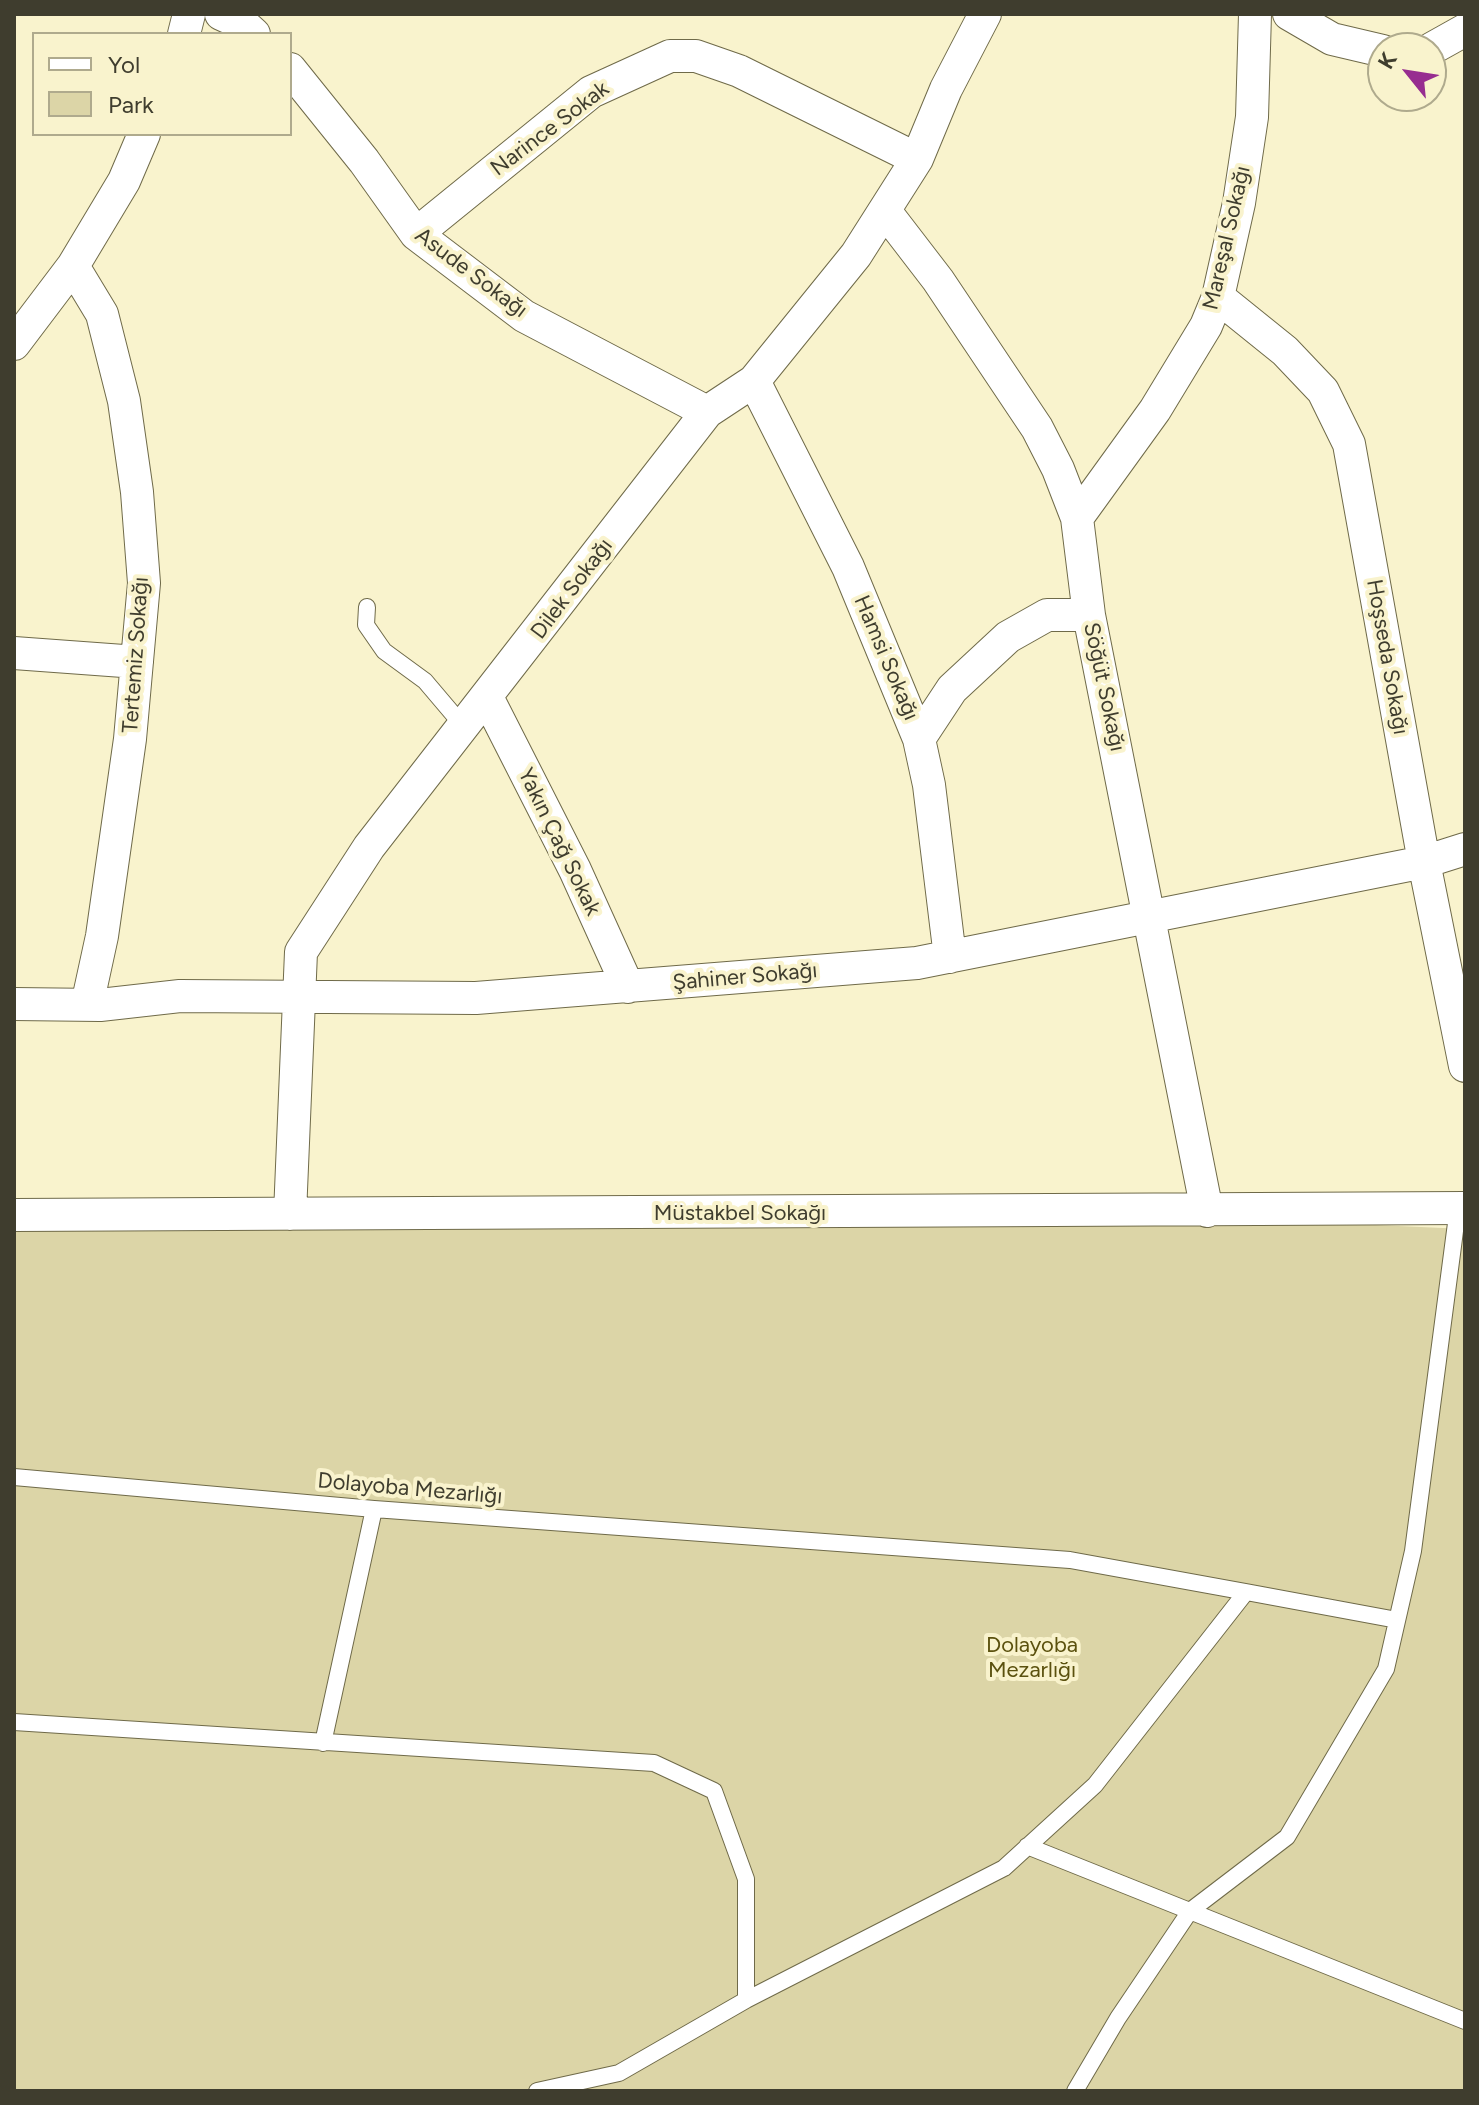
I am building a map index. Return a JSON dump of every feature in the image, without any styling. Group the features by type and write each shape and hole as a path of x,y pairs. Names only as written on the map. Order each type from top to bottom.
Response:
{"street":[{"path":"221,14 243,24 252,32"},
{"name":"Dilek Sokağı","path":"290,1214 301,952 369,847 707,412 754,381 856,255 917,159 985,14"},
{"name":"Mareşal Sokağı","path":"1077,518 1155,410 1206,326 1218,297 1239,203 1252,117 1255,14"},
{"path":"1289,14 1332,39 1367,47"},
{"path":"1447,40 1465,30"},
{"name":"Narince Sokak","path":"416,234 591,92 670,56 696,56 739,71 917,159"},
{"name":"Asude Sokağı","path":"292,71 364,161 416,234 524,316 707,412"},
{"path":"14,344 73,266 124,181 143,136"},
{"name":"Söğüt Sokağı","path":"885,211 938,280 1037,428 1058,469 1077,518 1089,615 1152,916 1207,1211"},
{"name":"Tertemiz Sokağı","path":"73,266 102,314 124,401 137,492 144,583 130,739 102,936 87,1005"},
{"name":"Hoşseda Sokağı","path":"1218,297 1285,351 1323,391 1349,444 1424,862 1465,1066"},
{"name":"Hamsi Sokağı","path":"754,381 848,567 919,739 929,785 950,957"},
{"path":"919,739 952,689 1008,637 1047,615 1089,615"},
{"path":"14,653 137,662"},
{"name":"Yakın Çağ Sokak","path":"487,697 575,870 628,987"},
{"name":"Şahiner Sokağı","path":"14,1004 87,1005 180,996 299,1000 476,998 917,963 1424,862 1465,849"},
{"name":"Müstakbel Sokağı","path":"14,1215 1462,1208"}],"lane":[{"path":"367,607 366,625 384,651 425,681 464,727"},
{"path":"1075,2091 1118,2018 1190,1911 1287,1837 1386,1669 1413,1551 1462,1208"},
{"name":"Dolayoba Mezarlığı","path":"14,1477 374,1509 1070,1560 1397,1620"},
{"path":"323,1743 374,1509"},
{"path":"537,2091 619,2073 746,2000 1004,1868 1095,1785 1246,1592"},
{"path":"14,1722 654,1763 714,1791 746,1879 746,2000"},
{"path":"1027,1846 1465,2021"}],"green space":[{"name":"Dolayoba Mezarlığı","path":"1354,1224 1465,1229 1465,2091 14,2091 14,1231"}]}
